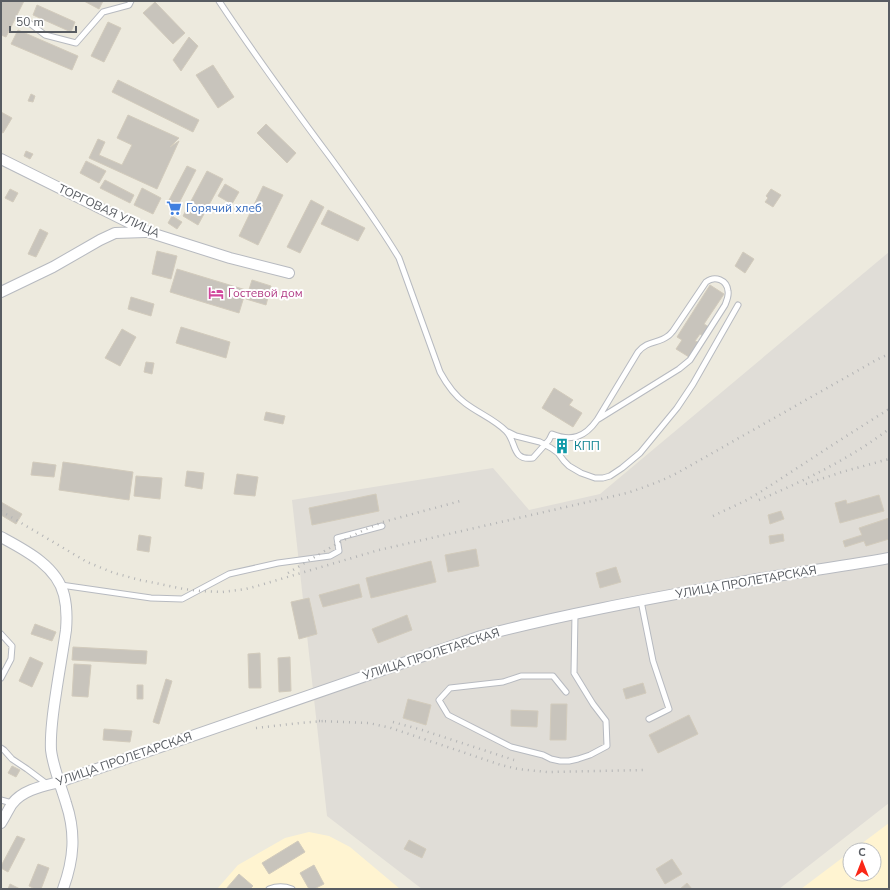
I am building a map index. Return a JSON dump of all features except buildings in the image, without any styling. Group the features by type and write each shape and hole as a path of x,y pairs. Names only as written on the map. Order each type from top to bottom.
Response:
{"street":[{"name":"ТОРГОВАЯ УЛИЦА","path":"1,159 148,232 230,258 289,273"},
{"path":"1,292 53,267 115,233 148,232"},
{"path":"1,537 40,561 55,577 60,585 64,594 66,605 66,630 52,718 51,742 51,752 70,816 73,842 69,868 63,889"},
{"name":"УЛИЦА ПРОЛЕТАРСКАЯ","path":"1,823 12,803 22,794 481,636 575,614 641,601 758,579 889,558"}],"lane":[{"path":"28,22 45,35 76,43 103,12 129,5 131,1"},
{"path":"219,1 393,247 399,258 444,380 463,402 507,432 516,452 520,456 524,458 533,458 552,434 565,437 580,436 592,427 642,347 668,336 673,331 710,278 716,278 723,281 728,291 728,297 690,360 679,369 597,420"},
{"path":"507,432 545,444 558,453 564,462 569,466 589,476 595,478 610,476 640,453 677,408 693,384 738,304"},
{"path":"60,585 151,598 182,599 229,574 278,564 330,556 339,551 337,538 382,526"},
{"path":"641,601 653,661 669,708 649,719"},
{"path":"566,692 553,676 521,676 503,682 450,688 439,700 448,715 511,747 543,755 551,759 560,761 578,759 590,755 606,746 606,722 593,704 574,672 575,614"},
{"path":"1,634 12,646 11,659 1,678"},
{"path":"1,743 2,749 12,758 48,785"},
{"path":"1,800 12,803"},
{"path":"269,889 282,886 292,889"}],"shaded area":[{"path":"889,252 889,803 779,889 422,889 327,816 292,500 493,468 529,510 600,494"},
{"path":"889,823 889,889 801,889 842,858 842,882 882,882 882,842 864,842"},
{"path":"309,832 329,836 350,847 400,889 217,889 238,865 285,838"}],"railway":[{"path":"1,511 87,562 114,573 140,580 200,591 222,592 246,589 379,550 627,493 647,486 679,472 889,354"},
{"path":"713,516 762,491 889,409"},
{"path":"759,500 827,468 859,450 889,429"},
{"path":"806,484 889,459"},
{"path":"288,573 338,543 383,522 464,500"},
{"path":"319,721 369,723 391,728 501,765 518,769 547,772 644,770"},
{"path":"256,728 324,721"},
{"path":"393,722 514,760"}],"place":[{"name":"Горячий хлеб","path":"174,208"},
{"name":"Гостевой дом","path":"216,293"},
{"name":"КПП","path":"562,446"}]}
